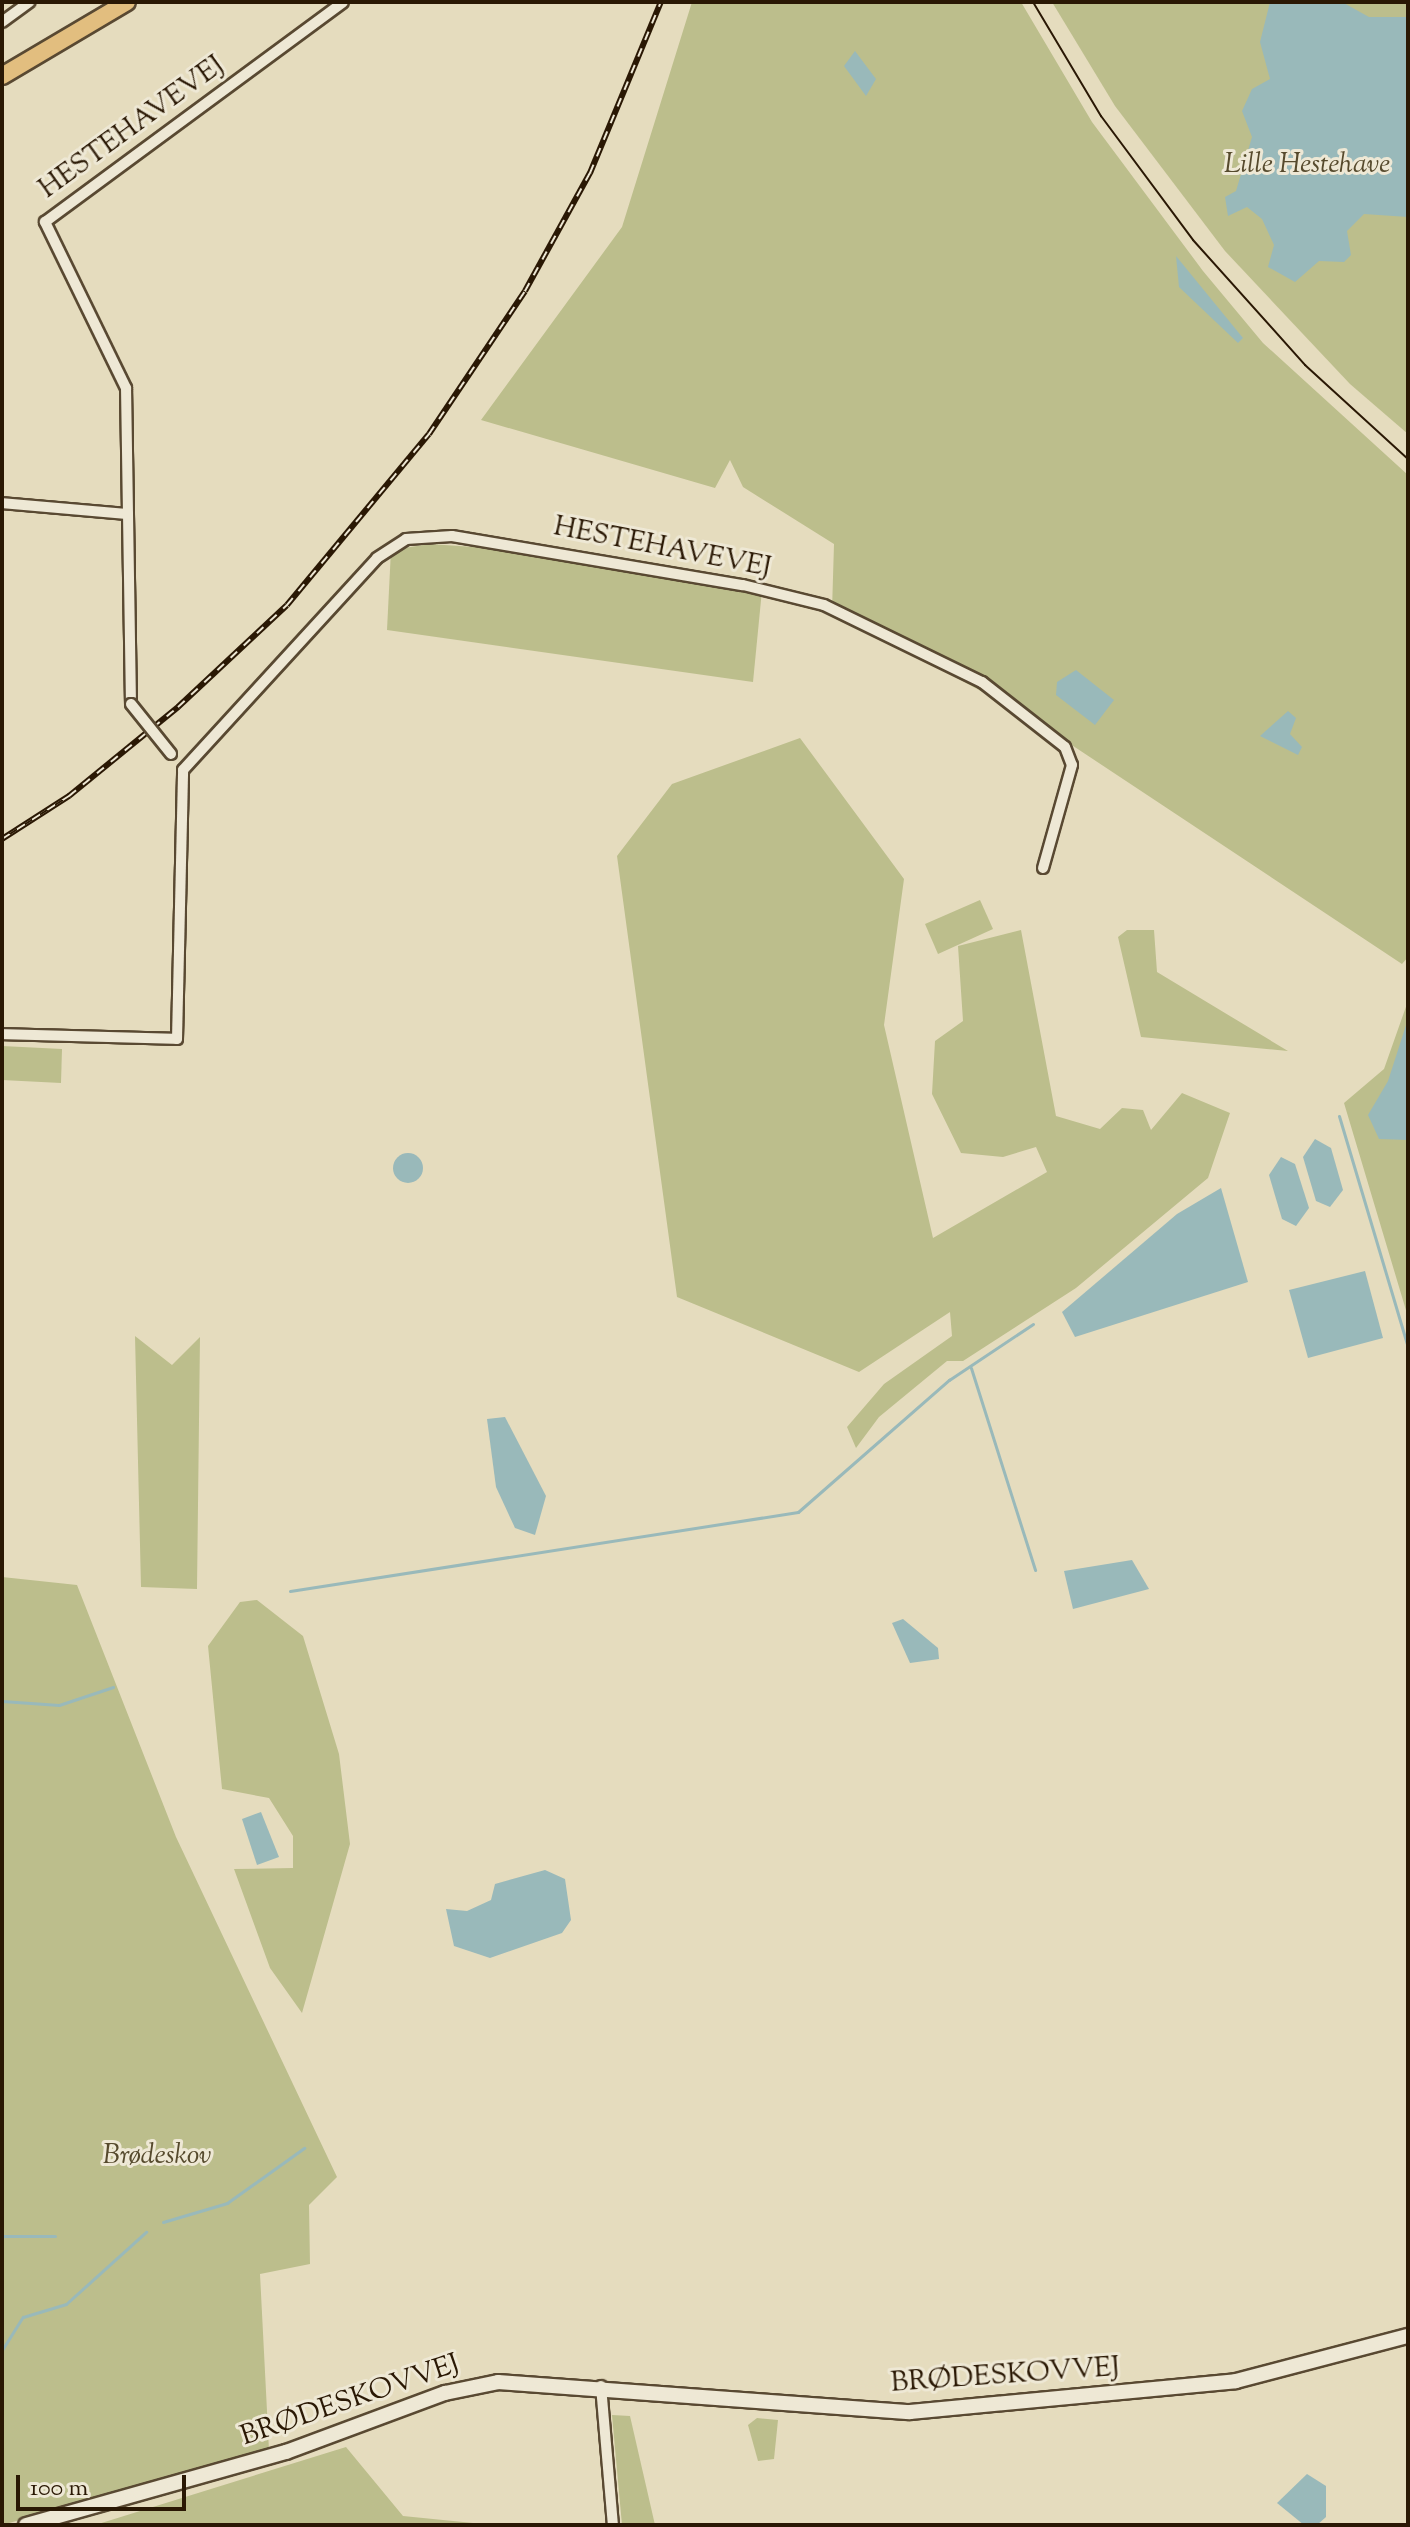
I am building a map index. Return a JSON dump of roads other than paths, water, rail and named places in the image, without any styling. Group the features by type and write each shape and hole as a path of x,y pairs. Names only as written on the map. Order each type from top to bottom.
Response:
{"main road":[{"path":"79,29 114,2"},
{"path":"2,76 127,2"}],"street":[{"path":"2,22 30,2"},
{"name":"HESTEHAVEVEJ","path":"343,2 45,222 126,388 131,704 183,770 377,558 406,539 452,536 824,605 982,682 1065,747 1072,765 1043,868"},
{"path":"2,503 128,514"},
{"path":"2,1034 177,1039 183,770"},
{"name":"BRØDESKOVVEJ","path":"26,2525 286,2452 474,2385 601,2386 910,2412 1236,2381 1408,2336"},
{"path":"601,2386 613,2525"}],"water":[{"name":"Lille Hestehave","path":"1270,2 1342,2 1369,17 1408,17 1408,217 1364,214 1347,231 1351,255 1344,262 1319,261 1295,282 1268,267 1274,245 1262,219 1247,207 1228,216 1225,197 1236,191 1252,137 1242,111 1252,89 1270,79 1260,42"},
{"path":"855,51 876,79 866,96 844,66"},
{"path":"1176,256 1243,338 1238,343 1179,287"},
{"path":"1076,670 1114,700 1095,725 1056,695 1057,682"},
{"path":"1288,711 1296,718 1290,734 1302,747 1298,755 1260,736"},
{"path":"1408,1019 1408,1140 1379,1139 1368,1115 1388,1081"},
{"path":"1315,1139 1331,1148 1343,1190 1330,1207 1316,1201 1303,1157"},
{"path":"408,1153 419,1157 423,1168 419,1179 408,1183 397,1179 393,1168 397,1157"},
{"path":"1281,1157 1295,1164 1309,1208 1296,1226 1282,1219 1269,1175"},
{"path":"1221,1188 1248,1282 1075,1337 1062,1312 1177,1214"},
{"path":"1365,1271 1383,1338 1308,1358 1289,1290"},
{"path":"505,1417 546,1496 535,1535 515,1528 496,1487 487,1419"},
{"path":"1132,1560 1149,1589 1073,1609 1064,1571"},
{"path":"903,1619 938,1648 939,1659 910,1663 892,1623"},
{"path":"261,1812 279,1857 257,1865 242,1819"},
{"path":"545,1870 565,1879 571,1920 562,1933 490,1958 454,1946 446,1909 467,1911 491,1900 495,1884"},
{"path":"1307,2474 1326,2486 1326,2517 1317,2525 1304,2525 1277,2503"}],"waterway":[{"path":"1339,1116 1408,1347"},
{"path":"290,1591 798,1512 949,1380 1033,1324"},
{"path":"971,1368 1035,1570"},
{"path":"2,1701 59,1705 113,1687"},
{"path":"163,2222 227,2203 304,2148"},
{"path":"2,2350 23,2317 66,2304 146,2232"},
{"path":"2,2236 55,2236"}],"tram line":[{"path":"1033,2 1101,116 1193,240 1305,365 1408,459"}],"railway":[{"path":"2,839 69,796 178,707 287,605 429,434 525,291 590,173 661,2"}],"park label":[{"name":"Brødeskov","path":"157,2156"}]}
